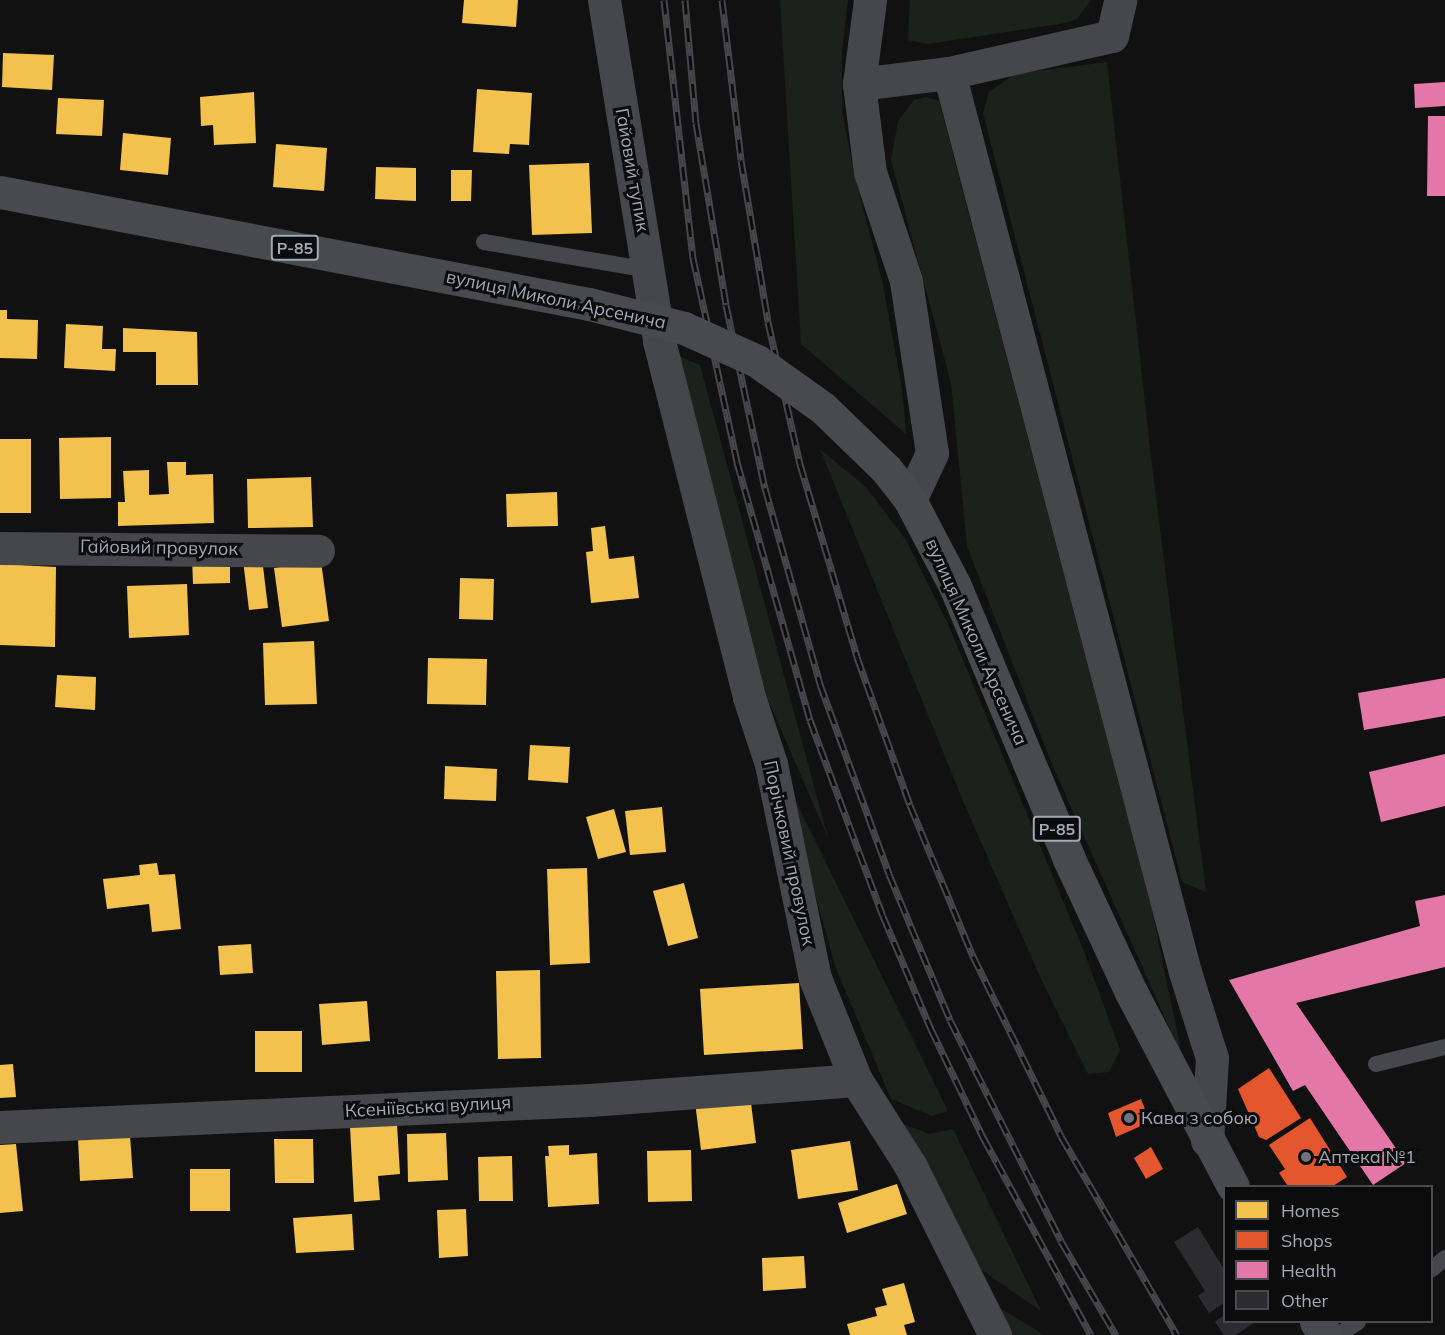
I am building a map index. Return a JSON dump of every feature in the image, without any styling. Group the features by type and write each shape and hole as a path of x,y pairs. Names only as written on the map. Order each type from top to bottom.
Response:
{"main road":[{"name":"вулиця Миколи Арсенича","path":"0,192 589,303 684,328 757,361 823,408 886,469 910,500 955,586 1117,961 1232,1185"},
{"path":"1317,1323 1326,1335"}],"street":[{"name":"Гайовий тупик","path":"604,0 650,270 659,341"},
{"path":"870,0 859,84 870,172 906,281 932,453 910,500"},
{"path":"859,84 949,73 1112,36 1120,0"},
{"path":"949,73 1185,972 1212,1058 1208,1141"},
{"name":"Порічковий провулок","path":"659,341 749,697 771,764 815,978 856,1080 910,1165 995,1335"},
{"name":"Гайовий провулок","path":"0,548 318,550"},
{"name":"Ксеніївська вулиця","path":"0,1127 590,1100 856,1080"}],"lane":[{"path":"484,242 650,270"},
{"path":"1376,1064 1445,1047"},
{"path":"1433,1267 1445,1258"},
{"path":"1338,1335 1356,1323"}],"shaded area":[{"path":"780,0 848,0 842,53 842,110 854,174 882,280 902,389 906,434 801,344"},
{"path":"910,0 1091,0 1077,19 1066,23 928,44 908,40"},
{"path":"1107,62 1152,466 1206,892 1182,882 983,113 989,92 1015,74"},
{"path":"926,97 939,101 1151,906 1182,1056 1051,762 967,546 951,383 891,160 898,121 914,100"},
{"path":"672,353 700,365 828,838 766,695"},
{"path":"820,449 866,487 906,540 948,624 1085,954 1120,1050 1109,1072 1088,1074 1041,979 963,801"},
{"path":"782,773 948,1111 932,1116 891,1099 835,966"},
{"path":"896,1121 929,1134 953,1129 1041,1311 980,1269"},
{"path":"987,1300 1044,1335 1007,1335"}],"building: Homes":[{"path":"464,0 518,0 516,27 462,23"},
{"path":"3,53 54,55 52,90 2,87"},
{"path":"477,89 532,93 529,145 510,144 509,154 473,152"},
{"path":"254,92 256,143 214,145 213,125 201,126 200,97"},
{"path":"58,98 104,100 102,136 56,134"},
{"path":"123,133 171,138 168,175 120,170"},
{"path":"276,144 327,148 324,191 273,187"},
{"path":"589,163 592,233 532,235 529,165"},
{"path":"376,167 416,168 416,201 375,199"},
{"path":"451,170 472,170 471,201 451,201"},
{"path":"0,310 7,310 7,319 38,320 37,359 0,358"},
{"path":"66,324 103,326 102,349 116,349 115,371 64,368"},
{"path":"123,328 197,332 198,385 156,385 156,352 123,352"},
{"path":"111,437 111,498 60,499 59,438"},
{"path":"0,439 31,439 31,513 0,513"},
{"path":"167,462 186,462 186,475 213,474 214,523 118,526 118,502 125,502 123,471 149,470 149,495 169,494"},
{"path":"311,477 313,527 248,528 247,479"},
{"path":"557,492 558,526 507,527 506,494"},
{"path":"605,526 609,559 634,556 639,598 591,603 586,552 593,551 591,528"},
{"path":"230,557 230,583 193,584 192,558"},
{"path":"262,558 268,608 249,610 243,560"},
{"path":"321,561 329,621 282,627 274,568"},
{"path":"0,564 56,567 55,647 0,645"},
{"path":"460,578 494,579 493,620 459,619"},
{"path":"187,584 189,635 129,638 127,586"},
{"path":"314,641 317,704 265,705 263,643"},
{"path":"428,658 487,659 486,705 427,704"},
{"path":"57,675 96,677 95,710 55,707"},
{"path":"530,745 570,747 568,783 528,780"},
{"path":"445,766 497,769 496,801 444,799"},
{"path":"662,807 666,852 630,855 625,811"},
{"path":"614,809 626,852 598,859 586,817"},
{"path":"157,863 159,875 175,874 181,929 152,932 149,904 107,909 103,879 140,875 139,865"},
{"path":"587,868 590,963 550,965 547,869"},
{"path":"684,883 698,938 668,946 653,891"},
{"path":"251,944 253,973 220,975 218,946"},
{"path":"540,970 541,1058 498,1059 496,971"},
{"path":"799,983 803,1049 704,1055 700,989"},
{"path":"367,1001 370,1041 322,1045 319,1004"},
{"path":"255,1031 302,1031 302,1072 255,1072"},
{"path":"13,1064 16,1097 0,1098 0,1065"},
{"path":"750,1095 756,1143 701,1150 695,1102"},
{"path":"397,1124 400,1174 378,1176 380,1200 354,1202 350,1127"},
{"path":"446,1133 448,1180 408,1182 407,1134"},
{"path":"130,1135 133,1178 80,1181 78,1138"},
{"path":"274,1139 313,1139 314,1183 275,1183"},
{"path":"850,1141 858,1190 798,1199 791,1150"},
{"path":"16,1144 23,1211 0,1213 0,1145"},
{"path":"569,1145 569,1155 597,1153 599,1204 548,1207 545,1156 549,1156 548,1146"},
{"path":"691,1150 692,1201 648,1202 647,1151"},
{"path":"512,1156 513,1201 479,1201 478,1157"},
{"path":"190,1169 230,1169 230,1211 190,1211"},
{"path":"897,1184 907,1214 847,1233 838,1203"},
{"path":"466,1209 468,1256 439,1258 437,1210"},
{"path":"352,1214 354,1250 296,1253 293,1218"},
{"path":"804,1256 806,1288 763,1291 762,1258"},
{"path":"904,1283 915,1322 904,1325 907,1335 850,1335 847,1324 877,1316 875,1308 887,1305 882,1289"}],"building: Shops":[{"path":"1269,1068 1301,1118 1266,1140 1259,1137 1238,1089"},
{"name":"Кава з собою","path":"1141,1099 1150,1122 1116,1137 1108,1113"},
{"name":"Аптека №1","path":"1310,1118 1347,1177 1335,1185 1287,1185 1279,1173 1285,1169 1269,1145"},
{"path":"1151,1147 1163,1169 1146,1179 1134,1158"}],"building: Health":[{"path":"1445,82 1445,106 1415,108 1414,84"},
{"path":"1428,116 1445,116 1445,196 1427,196"},
{"path":"1445,678 1445,716 1364,730 1358,693"},
{"path":"1445,754 1445,806 1381,822 1369,772"},
{"path":"1445,895 1445,967 1296,1003 1406,1163 1373,1185 1305,1085 1293,1091 1229,980 1420,926 1415,901"}],"building: Other":[{"path":"1198,1227 1223,1267 1223,1304 1209,1313 1198,1296 1205,1291 1174,1242"},
{"path":"1223,1316 1223,1323 1254,1323 1236,1335 1224,1335 1215,1322"}],"railway":[{"path":"664,0 693,258 737,462 810,720 883,916 931,1029 983,1137 1091,1335"},
{"path":"685,0 696,123 726,305 765,488 820,684 889,874 950,1020 1061,1241 1116,1335"},
{"path":"722,0 741,160 768,322 800,464 857,657 910,805 973,956 1061,1136 1177,1335"}],"place":[{"name":"Кава з собою","path":"1129,1118"},
{"name":"Аптека №1","path":"1306,1157"}]}
